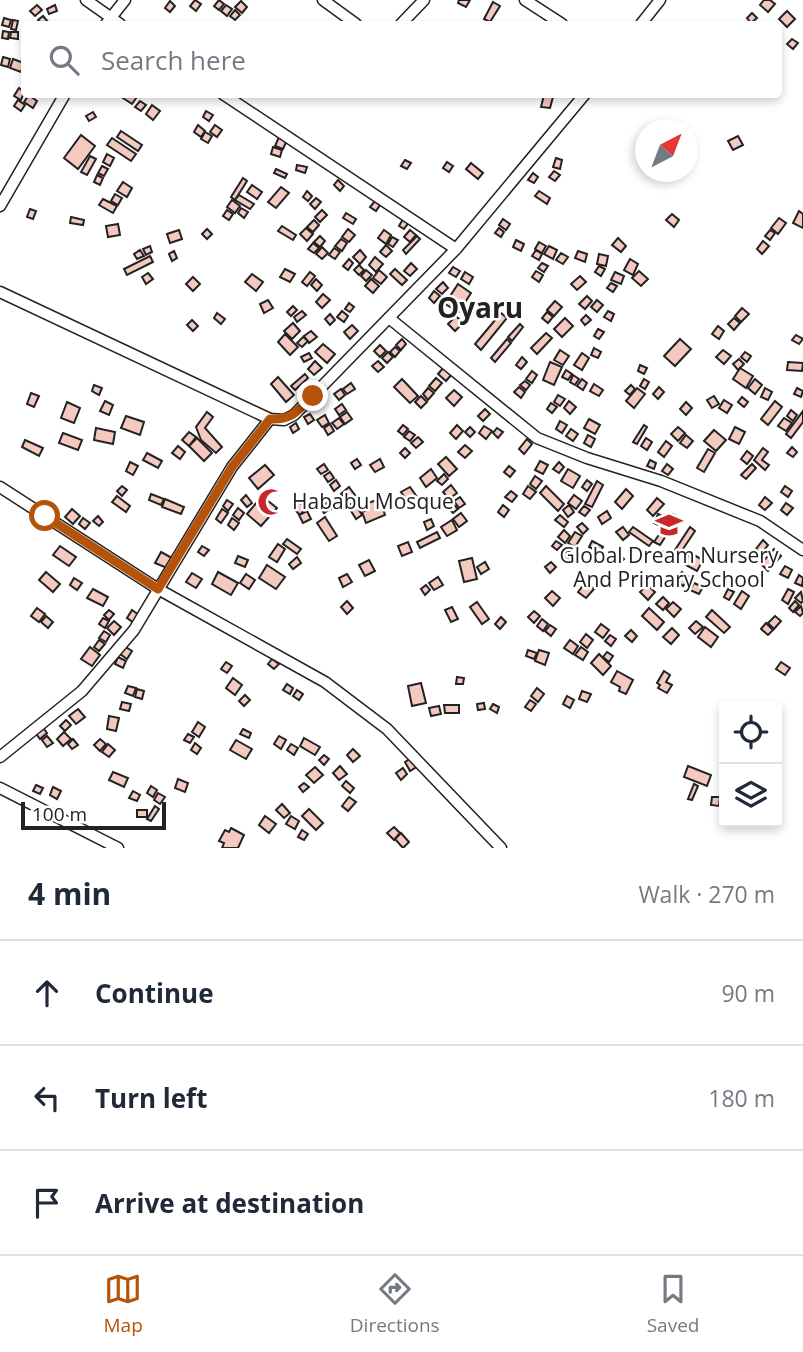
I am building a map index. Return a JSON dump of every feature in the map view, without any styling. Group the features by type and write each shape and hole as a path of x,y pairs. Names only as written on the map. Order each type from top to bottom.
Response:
{"street":[{"path":"86,0 111,21"},
{"path":"113,21 125,0"},
{"path":"323,0 352,21"},
{"path":"404,21 424,0"},
{"path":"525,0 557,21"},
{"path":"643,21 660,0"},
{"path":"0,206 63,98"},
{"path":"229,98 456,249"},
{"path":"0,292 270,419 284,419 294,415 456,249 582,98"},
{"path":"389,318 537,438 587,458 660,481 760,521 803,550"},
{"path":"0,757 82,691 134,629 232,467 270,419"},
{"path":"0,487 158,589 325,682 387,729 501,848"},
{"path":"0,788 118,848"}],"building":[{"path":"195,0 201,4 196,11 190,6"},
{"path":"219,0 224,4 219,10 214,6"},
{"path":"459,0 470,0 466,7 458,3"},
{"path":"764,0 775,4 768,12 760,5"},
{"path":"170,1 175,6 170,12 165,8"},
{"path":"241,1 247,7 242,13 235,7"},
{"path":"493,2 500,6 491,21 484,19"},
{"path":"37,5 42,10 35,16 30,11"},
{"path":"55,5 57,11 49,14 47,9"},
{"path":"226,5 232,9 227,16 221,11"},
{"path":"235,10 240,15 235,20 230,16"},
{"path":"787,11 795,19 787,27 779,19"},
{"path":"752,13 757,18 749,21 747,18"},
{"path":"4,18 11,20 9,27 2,25"},
{"path":"13,20 18,21 16,30 11,29"},
{"path":"3,31 9,32 8,39 2,38"},
{"path":"11,32 18,32 18,39 10,38"},
{"path":"792,39 798,43 793,49 787,44"},
{"path":"3,57 10,59 8,67 1,65"},
{"path":"13,59 21,62 21,72 10,68"},
{"path":"19,88 21,90 21,100 14,96"},
{"path":"27,98 37,101 33,108 24,102"},
{"path":"123,98 136,98 132,104"},
{"path":"543,98 553,98 550,108 541,107"},
{"path":"18,100 25,105 21,111 14,106"},
{"path":"140,101 146,105 141,111 135,107"},
{"path":"152,105 160,111 153,120 146,114"},
{"path":"206,111 213,115 209,121 203,117"},
{"path":"93,112 96,117 89,121 86,116"},
{"path":"198,125 205,131 201,137 194,132"},
{"path":"215,125 222,130 217,137 210,132"},
{"path":"121,131 142,145 138,151 117,137"},
{"path":"205,132 212,136 208,143 201,139"},
{"path":"81,135 95,146 78,169 64,158"},
{"path":"738,136 743,145 733,150 728,141"},
{"path":"279,137 287,140 283,149 275,146"},
{"path":"112,138 136,154 131,161 107,145"},
{"path":"273,147 282,150 280,157 271,154"},
{"path":"107,154 114,158 110,166 103,162"},
{"path":"90,156 96,159 87,175 81,172"},
{"path":"556,158 562,160 560,169 553,167"},
{"path":"405,160 411,163 407,169 401,166"},
{"path":"447,162 453,166 449,172 443,168"},
{"path":"471,163 483,173 478,179 466,169"},
{"path":"297,165 307,167 305,173 296,170"},
{"path":"102,166 108,169 104,176 98,173"},
{"path":"276,169 287,174 285,178 274,173"},
{"path":"554,171 560,175 555,181 549,177"},
{"path":"533,173 538,177 534,183 528,180"},
{"path":"97,175 103,178 100,185 94,182"},
{"path":"243,178 247,181 235,200 231,197"},
{"path":"338,180 344,186 340,191 334,185"},
{"path":"123,182 132,188 127,197 117,191"},
{"path":"252,185 262,192 257,199 247,192"},
{"path":"281,187 289,193 276,208 268,202"},
{"path":"307,191 312,196 308,201 303,197"},
{"path":"539,191 550,198 547,204 535,196"},
{"path":"115,194 122,198 118,205 111,201"},
{"path":"239,195 254,204 250,209 235,200"},
{"path":"316,198 321,202 315,209 310,204"},
{"path":"103,199 117,206 113,213 99,205"},
{"path":"232,200 240,206 235,213 227,207"},
{"path":"375,201 380,205 376,211 370,207"},
{"path":"241,208 248,212 244,218 238,213"},
{"path":"30,209 36,211 33,219 27,217"},
{"path":"227,210 233,214 229,220 223,216"},
{"path":"322,210 327,215 320,222 315,217"},
{"path":"799,211 803,214 803,228 793,223"},
{"path":"346,213 356,219 353,224 343,218"},
{"path":"672,214 679,220 674,227 666,220"},
{"path":"71,217 84,220 83,225 70,223"},
{"path":"779,218 786,223 778,234 771,228"},
{"path":"403,219 409,222 404,229 399,226"},
{"path":"503,219 510,224 506,230 499,225"},
{"path":"314,220 319,225 313,232 307,227"},
{"path":"118,224 120,235 108,237 106,226"},
{"path":"282,226 296,235 293,240 278,231"},
{"path":"306,228 313,234 307,241 300,234"},
{"path":"499,228 504,232 501,237 495,233"},
{"path":"207,229 212,234 207,239 202,234"},
{"path":"348,229 355,235 349,242 342,237"},
{"path":"179,230 182,239 170,243 167,234"},
{"path":"384,230 391,235 386,244 378,238"},
{"path":"410,230 416,235 410,242 404,237"},
{"path":"770,230 775,233 770,240 765,236"},
{"path":"320,236 325,241 320,247 314,242"},
{"path":"417,236 420,239 406,254 403,250"},
{"path":"392,237 398,240 393,247 388,244"},
{"path":"618,238 626,246 621,252 612,245"},
{"path":"341,239 347,243 342,251 335,246"},
{"path":"516,240 524,244 521,251 513,247"},
{"path":"763,241 769,246 762,254 757,249"},
{"path":"539,242 546,246 542,253 535,249"},
{"path":"313,243 319,248 314,253 308,249"},
{"path":"386,245 392,251 386,257 380,252"},
{"path":"150,246 152,252 146,255 143,249"},
{"path":"549,246 557,250 553,259 544,254"},
{"path":"322,247 328,253 322,259 316,254"},
{"path":"334,248 340,252 335,259 329,255"},
{"path":"140,250 144,256 137,259 134,254"},
{"path":"360,250 366,257 360,264 353,257"},
{"path":"536,250 542,254 539,260 532,256"},
{"path":"174,251 177,258 172,261 169,254"},
{"path":"578,251 587,254 585,262 575,258"},
{"path":"561,253 568,257 563,264 556,260"},
{"path":"599,254 608,256 606,266 597,264"},
{"path":"150,256 153,262 127,275 124,269"},
{"path":"375,257 383,264 376,272 369,265"},
{"path":"349,259 353,263 348,270 343,266"},
{"path":"630,259 638,264 633,275 624,270"},
{"path":"411,263 417,269 410,276 404,271"},
{"path":"542,263 548,266 544,272 538,268"},
{"path":"359,265 364,270 359,275 354,270"},
{"path":"599,266 605,269 601,276 595,272"},
{"path":"453,267 460,271 456,277 449,273"},
{"path":"285,269 295,274 290,282 280,277"},
{"path":"395,269 407,280 402,285 390,274"},
{"path":"366,270 372,275 366,281 361,276"},
{"path":"379,270 387,277 381,284 373,278"},
{"path":"536,271 543,275 539,282 532,277"},
{"path":"639,271 648,279 641,286 632,278"},
{"path":"310,272 315,276 307,286 302,282"},
{"path":"465,272 473,277 469,284 461,279"},
{"path":"615,272 624,276 621,284 611,280"},
{"path":"148,273 153,279 146,284 142,277"},
{"path":"252,274 263,282 256,291 245,282"},
{"path":"580,276 586,282 577,290 571,284"},
{"path":"193,277 200,284 193,291 186,284"},
{"path":"316,279 322,285 317,291 311,285"},
{"path":"371,279 379,286 373,293 365,286"},
{"path":"443,282 448,288 442,294 436,289"},
{"path":"611,283 617,286 613,292 607,288"},
{"path":"458,284 471,293 459,312 445,304"},
{"path":"434,291 440,296 434,303 429,298"},
{"path":"323,294 330,300 322,308 316,302"},
{"path":"587,296 592,301 585,309 579,304"},
{"path":"268,300 273,308 264,313 260,304"},
{"path":"597,300 603,305 597,312 591,307"},
{"path":"555,301 562,307 554,316 547,310"},
{"path":"349,303 354,307 350,312 345,309"},
{"path":"293,306 297,310 291,316 287,312"},
{"path":"742,308 749,314 741,322 735,316"},
{"path":"302,311 306,315 297,322 294,317"},
{"path":"342,311 348,316 344,322 337,317"},
{"path":"608,311 614,314 611,321 604,317"},
{"path":"547,312 553,317 548,323 542,318"},
{"path":"217,313 225,319 221,324 214,318"},
{"path":"501,313 507,318 481,350 475,344"},
{"path":"330,314 335,320 330,325 325,319"},
{"path":"586,315 591,320 585,325 581,320"},
{"path":"456,316 463,323 455,331 448,324"},
{"path":"565,318 573,326 562,337 554,329"},
{"path":"734,318 740,323 734,330 728,324"},
{"path":"192,320 198,326 193,331 187,325"},
{"path":"293,323 300,331 292,339 284,331"},
{"path":"520,324 523,327 512,341 508,337"},
{"path":"352,325 358,331 350,339 344,332"},
{"path":"718,326 724,331 719,339 712,334"},
{"path":"598,329 604,332 599,339 594,336"},
{"path":"311,331 317,337 309,343 304,336"},
{"path":"546,333 552,338 537,354 531,348"},
{"path":"285,334 298,347 290,355 278,342"},
{"path":"796,335 803,339 799,344 792,340"},
{"path":"303,337 308,341 302,347 297,343"},
{"path":"402,339 406,344 401,350 396,345"},
{"path":"507,339 511,343 495,362 491,358"},
{"path":"680,339 691,349 675,366 664,356"},
{"path":"323,344 335,354 327,363 315,352"},
{"path":"380,345 386,351 380,357 374,351"},
{"path":"395,347 400,351 395,357 390,352"},
{"path":"594,348 601,352 598,358 591,355"},
{"path":"560,350 569,356 563,365 554,360"},
{"path":"723,350 731,356 724,364 716,357"},
{"path":"388,352 393,357 387,363 382,358"},
{"path":"745,352 751,356 747,362 741,357"},
{"path":"309,353 312,358 304,362 301,357"},
{"path":"582,353 589,358 582,370 574,365"},
{"path":"522,357 527,362 521,369 516,365"},
{"path":"739,359 744,364 738,370 733,364"},
{"path":"315,361 322,368 314,375 308,369"},
{"path":"378,361 384,367 378,372 372,366"},
{"path":"550,362 562,367 554,385 543,380"},
{"path":"788,362 803,363 802,371 787,370"},
{"path":"640,365 647,368 644,374 638,371"},
{"path":"444,367 452,374 446,381 438,374"},
{"path":"740,368 753,376 746,388 733,379"},
{"path":"566,370 572,374 568,380 562,377"},
{"path":"532,371 537,375 532,383 526,379"},
{"path":"305,374 308,378 295,390 291,386"},
{"path":"573,375 579,379 575,385 570,382"},
{"path":"278,377 294,395 286,402 271,384"},
{"path":"436,378 442,383 435,391 429,386"},
{"path":"402,379 418,396 410,403 394,387"},
{"path":"582,379 587,383 583,390 577,386"},
{"path":"644,379 649,382 645,389 640,386"},
{"path":"755,379 762,385 755,394 748,388"},
{"path":"525,381 530,385 526,390 520,385"},
{"path":"351,383 355,389 347,394 343,389"},
{"path":"594,384 603,390 599,396 590,391"},
{"path":"94,385 102,388 99,395 92,391"},
{"path":"631,385 635,389 630,395 625,391"},
{"path":"519,387 525,392 521,398 514,392"},
{"path":"659,387 664,392 658,399 653,394"},
{"path":"428,388 434,393 428,400 423,394"},
{"path":"637,388 645,394 634,408 626,401"},
{"path":"765,388 772,392 768,400 761,397"},
{"path":"797,388 803,391 801,397 794,394"},
{"path":"341,389 345,395 339,400 334,394"},
{"path":"454,390 462,397 454,406 446,398"},
{"path":"31,393 39,396 34,407 27,404"},
{"path":"558,395 565,399 560,406 554,402"},
{"path":"421,396 427,402 421,408 415,402"},
{"path":"714,396 719,404 712,408 707,400"},
{"path":"742,397 748,402 744,407 738,402"},
{"path":"724,400 732,405 727,413 719,408"},
{"path":"105,401 113,405 109,415 100,411"},
{"path":"569,401 576,407 570,414 564,408"},
{"path":"775,401 782,407 768,425 761,419"},
{"path":"67,402 80,408 74,423 61,418"},
{"path":"686,402 692,408 686,415 680,409"},
{"path":"551,403 557,407 552,413 547,409"},
{"path":"342,404 346,410 339,415 335,409"},
{"path":"485,409 490,414 483,421 478,416"},
{"path":"791,410 797,415 793,421 787,416"},
{"path":"803,411 803,422 791,438 786,434"},
{"path":"207,412 213,417 205,428 222,447 216,453 201,440 196,427"},
{"path":"347,412 352,419 345,424 340,417"},
{"path":"310,414 314,420 308,424 304,417"},
{"path":"325,415 329,423 322,427 317,420"},
{"path":"126,416 144,422 140,435 121,428"},
{"path":"339,418 344,424 337,429 332,423"},
{"path":"784,418 792,423 786,431 778,426"},
{"path":"589,419 600,425 595,434 584,428"},
{"path":"560,421 567,425 562,433 556,429"},
{"path":"296,423 299,429 293,433 290,427"},
{"path":"330,424 334,431 328,435 324,428"},
{"path":"403,425 408,429 403,435 398,431"},
{"path":"457,425 463,431 456,439 450,433"},
{"path":"644,425 647,427 637,444 633,442"},
{"path":"484,426 492,431 486,439 479,433"},
{"path":"470,427 475,432 470,437 465,432"},
{"path":"678,427 685,433 678,441 671,434"},
{"path":"735,427 745,432 739,444 729,439"},
{"path":"96,428 115,432 113,444 94,440"},
{"path":"497,428 503,432 498,438 493,433"},
{"path":"571,429 578,434 573,441 566,436"},
{"path":"714,430 726,440 716,451 704,441"},
{"path":"409,431 415,435 410,441 404,437"},
{"path":"189,432 196,437 189,446 182,440"},
{"path":"63,433 82,440 78,450 59,443"},
{"path":"588,435 595,439 591,447 584,443"},
{"path":"686,435 693,441 687,448 680,443"},
{"path":"418,437 423,442 416,448 411,443"},
{"path":"197,438 212,453 204,461 189,446"},
{"path":"646,438 652,442 647,450 641,446"},
{"path":"527,439 532,444 524,454 519,449"},
{"path":"25,440 43,448 39,456 22,447"},
{"path":"666,441 672,446 664,457 658,452"},
{"path":"465,445 472,451 465,458 458,452"},
{"path":"178,446 185,452 180,459 172,453"},
{"path":"792,447 797,452 793,457 787,453"},
{"path":"405,448 410,453 405,458 400,453"},
{"path":"763,448 768,452 762,460 769,465 765,470 754,460"},
{"path":"708,449 715,453 704,472 697,468"},
{"path":"747,451 753,456 747,464 741,459"},
{"path":"147,453 162,461 158,468 143,460"},
{"path":"446,457 457,469 449,476 438,464"},
{"path":"357,459 361,465 355,469 351,463"},
{"path":"380,459 384,467 375,472 370,465"},
{"path":"650,460 656,463 654,469 647,466"},
{"path":"540,461 548,465 543,474 535,470"},
{"path":"130,462 138,466 133,475 126,471"},
{"path":"559,462 564,467 559,473 553,469"},
{"path":"324,464 328,470 321,474 317,469"},
{"path":"667,464 673,469 668,475 662,471"},
{"path":"752,464 756,468 746,479 741,475"},
{"path":"265,465 274,475 258,489 249,478"},
{"path":"509,466 515,471 510,477 504,472"},
{"path":"431,469 437,478 426,487 420,478"},
{"path":"568,469 580,476 573,488 561,481"},
{"path":"330,472 334,478 328,482 324,476"},
{"path":"444,474 448,479 442,485 437,481"},
{"path":"535,476 542,481 536,489 530,484"},
{"path":"336,480 340,486 334,491 330,485"},
{"path":"587,480 592,484 587,491 582,487"},
{"path":"597,481 603,485 592,507 585,504"},
{"path":"451,485 457,493 449,499 443,492"},
{"path":"122,486 127,490 122,496 117,491"},
{"path":"528,486 536,492 530,499 523,494"},
{"path":"546,486 564,504 558,511 540,493"},
{"path":"785,486 792,491 788,497 781,492"},
{"path":"349,487 355,495 347,502 341,494"},
{"path":"410,487 417,497 408,502 401,492"},
{"path":"626,489 633,496 622,509 615,502"},
{"path":"511,491 517,496 512,502 505,497"},
{"path":"151,494 164,499 161,505 149,500"},
{"path":"246,495 252,503 247,507 241,500"},
{"path":"574,495 582,501 576,509 568,503"},
{"path":"117,496 130,506 126,512 112,502"},
{"path":"262,496 277,508 261,526 247,514"},
{"path":"337,497 341,504 332,509 329,502"},
{"path":"460,497 465,504 459,508 454,501"},
{"path":"765,497 772,503 765,510 759,505"},
{"path":"657,498 664,504 653,516 647,510"},
{"path":"165,499 184,507 181,514 162,507"},
{"path":"380,499 385,515 366,523 362,512 367,510 365,504"},
{"path":"227,500 233,504 228,511 223,506"},
{"path":"299,502 306,508 300,515 293,508"},
{"path":"354,502 362,515 356,519 348,506"},
{"path":"327,503 330,509 324,513 320,507"},
{"path":"786,503 793,508 787,515 781,510"},
{"path":"453,504 458,509 453,513 448,508"},
{"path":"503,505 509,510 504,517 498,512"},
{"path":"569,505 574,512 568,517 563,510"},
{"path":"584,506 590,510 585,516 579,512"},
{"path":"238,508 244,513 239,520 233,515"},
{"path":"72,509 80,516 73,524 65,517"},
{"path":"222,509 228,513 221,523 216,519"},
{"path":"307,511 311,519 303,523 299,515"},
{"path":"607,511 611,518 602,524 598,517"},
{"path":"461,513 467,521 459,527 453,519"},
{"path":"658,514 666,518 662,527 654,523"},
{"path":"673,514 678,517 660,545 654,542"},
{"path":"560,515 568,522 564,527 555,520"},
{"path":"98,516 103,522 99,526 93,521"},
{"path":"325,517 337,536 329,541 317,523"},
{"path":"83,518 90,523 85,529 79,524"},
{"path":"232,518 239,523 234,530 228,525"},
{"path":"431,519 434,526 427,530 424,522"},
{"path":"452,520 457,530 447,536 441,527"},
{"path":"582,523 588,529 583,534 577,527"},
{"path":"623,527 629,535 623,540 616,532"},
{"path":"633,527 653,541 649,546 629,532"},
{"path":"690,527 695,531 673,564 659,556 662,551 671,556"},
{"path":"564,530 570,536 565,543 558,537"},
{"path":"437,532 440,538 420,548 417,542"},
{"path":"575,532 582,536 575,547 568,543"},
{"path":"287,539 301,549 297,554 283,544"},
{"path":"763,540 768,545 761,554 756,549"},
{"path":"556,541 562,545 557,550 552,546"},
{"path":"592,541 603,547 600,552 589,547"},
{"path":"408,542 412,552 402,556 398,546"},
{"path":"278,544 285,549 277,562 269,557"},
{"path":"60,546 76,557 69,566 53,555"},
{"path":"202,546 209,550 204,556 198,552"},
{"path":"774,549 781,556 768,571 761,564"},
{"path":"568,550 573,555 568,560 563,555"},
{"path":"161,552 172,558 167,568 155,563"},
{"path":"617,552 624,559 620,563 612,556"},
{"path":"690,553 703,560 697,571 684,564"},
{"path":"238,556 248,560 245,567 235,563"},
{"path":"297,557 301,563 293,569 289,564"},
{"path":"472,558 477,579 464,582 459,561"},
{"path":"369,560 375,571 365,576 359,565"},
{"path":"485,562 489,569 481,574 477,567"},
{"path":"551,562 556,567 550,573 545,567"},
{"path":"267,565 285,577 276,589 259,578"},
{"path":"785,566 792,570 788,578 780,574"},
{"path":"46,572 60,584 53,592 39,580"},
{"path":"218,572 238,583 231,595 212,584"},
{"path":"682,572 690,578 683,586 676,580"},
{"path":"192,573 202,579 196,588 186,582"},
{"path":"246,574 255,580 249,589 240,583"},
{"path":"347,574 352,582 343,587 339,578"},
{"path":"799,575 803,578 802,586 795,583"},
{"path":"438,577 443,585 434,590 429,583"},
{"path":"74,578 82,583 77,590 70,585"},
{"path":"586,582 594,589 586,598 578,592"},
{"path":"694,583 703,587 699,594 690,590"},
{"path":"426,585 430,590 425,595 421,589"},
{"path":"647,585 655,592 648,600 640,592"},
{"path":"93,589 108,597 103,606 87,598"},
{"path":"728,589 734,592 729,600 724,597"},
{"path":"788,589 794,592 788,604 782,600"},
{"path":"552,591 560,598 553,606 545,598"},
{"path":"742,591 749,596 741,609 734,604"},
{"path":"801,592 803,601 801,603 795,598"},
{"path":"663,597 669,603 663,610 656,604"},
{"path":"347,601 353,608 347,614 341,607"},
{"path":"795,601 799,605 793,612 789,608"},
{"path":"477,602 489,619 482,624 470,607"},
{"path":"673,602 681,609 674,617 666,609"},
{"path":"801,606 803,613 800,616 795,612"},
{"path":"452,607 458,619 451,622 445,610"},
{"path":"37,608 45,614 39,622 31,616"},
{"path":"649,608 664,622 657,630 642,616"},
{"path":"109,610 114,614 109,620 104,615"},
{"path":"132,610 139,615 134,623 127,618"},
{"path":"712,610 730,627 724,633 706,617"},
{"path":"534,611 540,616 534,623 528,617"},
{"path":"46,616 53,622 48,628 41,622"},
{"path":"775,616 781,621 774,629 768,623"},
{"path":"501,617 506,622 500,629 495,624"},
{"path":"103,618 109,621 105,628 99,624"},
{"path":"542,619 548,624 543,631 537,626"},
{"path":"114,621 121,627 114,635 107,628"},
{"path":"696,621 703,627 695,634 689,628"},
{"path":"766,623 773,630 768,635 761,629"},
{"path":"601,624 609,630 603,638 595,632"},
{"path":"550,625 556,629 551,636 545,631"},
{"path":"705,627 718,637 711,647 698,637"},
{"path":"672,628 679,635 671,644 663,637"},
{"path":"631,630 637,636 632,642 625,636"},
{"path":"104,631 110,635 106,642 99,638"},
{"path":"586,634 593,640 587,648 580,642"},
{"path":"610,635 616,639 611,646 605,641"},
{"path":"99,640 105,644 99,651 94,647"},
{"path":"570,640 578,646 573,654 564,648"},
{"path":"124,646 132,651 127,659 120,654"},
{"path":"90,647 100,655 92,666 81,659"},
{"path":"581,647 588,652 583,660 575,655"},
{"path":"528,650 537,653 534,659 526,656"},
{"path":"539,650 549,653 545,665 535,661"},
{"path":"607,652 613,656 609,662 603,657"},
{"path":"599,654 611,666 603,675 591,663"},
{"path":"118,657 126,661 123,668 115,664"},
{"path":"272,659 279,664 274,669 268,664"},
{"path":"226,662 232,666 227,673 221,669"},
{"path":"781,662 790,668 785,675 776,669"},
{"path":"617,671 633,680 626,694 611,682"},
{"path":"664,671 670,675 666,682 672,685 667,693 658,688 660,685 657,683"},
{"path":"457,677 464,678 463,684 456,684"},
{"path":"233,678 242,685 235,695 226,688"},
{"path":"421,683 426,703 412,706 408,686"},
{"path":"287,684 293,688 290,694 283,690"},
{"path":"128,686 136,688 133,696 125,693"},
{"path":"537,688 544,694 538,702 531,696"},
{"path":"137,689 144,691 142,699 135,697"},
{"path":"297,690 303,694 299,700 293,696"},
{"path":"582,691 591,694 587,702 579,699"},
{"path":"245,695 250,700 244,706 239,701"},
{"path":"567,696 574,700 570,708 563,704"},
{"path":"530,700 536,704 531,711 525,707"},
{"path":"122,702 131,704 129,711 120,709"},
{"path":"484,703 485,709 478,710 477,704"},
{"path":"493,704 499,707 497,713 490,709"},
{"path":"444,705 459,705 459,713 445,713"},
{"path":"439,706 441,714 431,716 429,708"},
{"path":"78,709 85,717 76,724 69,716"},
{"path":"109,716 119,718 116,731 107,729"},
{"path":"66,720 71,725 65,731 60,726"},
{"path":"198,722 205,727 199,737 192,732"},
{"path":"41,725 47,733 40,739 34,731"},
{"path":"243,729 251,733 249,738 240,734"},
{"path":"64,732 71,739 63,746 57,739"},
{"path":"188,734 194,737 190,743 184,740"},
{"path":"47,736 53,743 47,747 42,740"},
{"path":"279,736 286,740 281,749 274,744"},
{"path":"304,738 320,747 315,755 300,746"},
{"path":"73,739 78,745 72,749 68,744"},
{"path":"100,739 106,744 100,751 94,745"},
{"path":"236,740 252,749 246,759 230,750"},
{"path":"195,743 201,748 197,754 191,750"},
{"path":"108,744 115,750 109,757 102,752"},
{"path":"291,744 298,748 294,755 287,750"},
{"path":"353,749 360,756 353,762 347,755"},
{"path":"324,755 329,759 324,765 319,760"},
{"path":"413,757 418,766 410,771 405,762"},
{"path":"340,766 347,774 339,780 333,773"},
{"path":"688,766 711,775 707,786 684,777"},
{"path":"315,767 323,775 314,783 306,775"},
{"path":"403,768 407,774 401,780 396,773"},
{"path":"113,772 128,778 124,787 109,780"},
{"path":"178,779 188,783 185,792 175,788"},
{"path":"346,781 354,788 350,793 342,786"},
{"path":"304,783 309,787 303,792 299,787"},
{"path":"694,784 698,786 692,800 688,799"},
{"path":"36,785 43,788 40,794 33,791"},
{"path":"151,786 157,790 153,797 147,793"},
{"path":"53,787 61,791 57,799 50,795"},
{"path":"133,791 140,795 137,801 129,798"},
{"path":"158,793 165,797 160,804 154,800"},
{"path":"349,797 356,802 348,811 342,806"},
{"path":"712,797 719,797 719,806 711,805"},
{"path":"282,804 290,813 284,818 276,810"},
{"path":"155,806 159,809 151,821 147,819"},
{"path":"309,809 323,823 316,830 302,816"},
{"path":"137,810 147,810 147,817 137,817"},
{"path":"265,816 276,824 269,833 259,825"},
{"path":"291,816 299,821 295,829 286,824"},
{"path":"394,827 400,833 394,840 387,833"},
{"path":"231,828 244,835 238,848 222,848 224,843 219,841 225,830 229,832"},
{"path":"302,830 308,834 304,840 298,837"},
{"path":"401,833 409,842 403,848 395,839"}],"place":[{"name":"Hababu Mosque","path":"271,502"},
{"name":"Global Dream Nursery And Primary School","path":"669,525"}],"district":[{"name":"Oyaru","path":"480,308"}],"route":[{"path":"45,516 158,589 232,467 270,419 284,419 294,415 313,396"}]}
